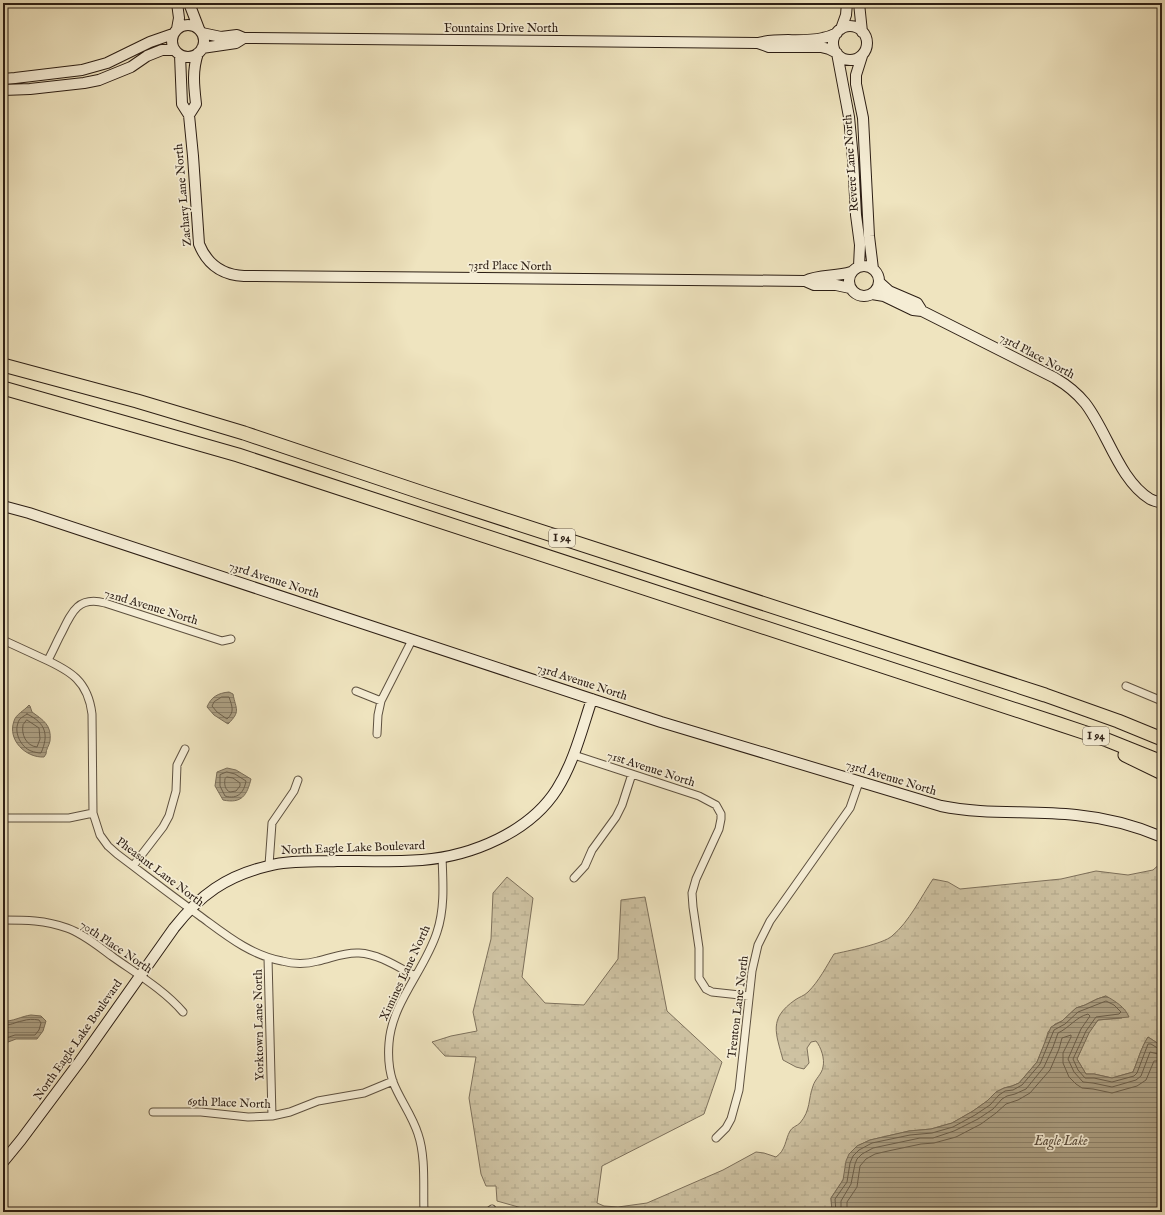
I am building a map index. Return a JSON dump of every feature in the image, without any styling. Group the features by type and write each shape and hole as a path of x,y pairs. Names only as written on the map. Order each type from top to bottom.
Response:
{"highway":[{"name":"I 94","path":"3,363 244,433 433,497 1082,708 1162,739"},
{"name":"I 94","path":"4,389 238,455 1107,740 1162,762"},
{"path":"1082,708 1162,733"},
{"path":"1028,714 1109,748 1162,773"}],"street":[{"path":"177,3 179,18 172,42 177,53"},
{"path":"3,90 30,90 99,80 131,67 147,56 162,50 189,57 200,51 204,43 189,3"},
{"path":"839,31 852,27 857,28 862,32 867,40 867,46 862,56 851,60 846,59 837,53 834,48 834,42 846,15 847,3"},
{"path":"859,3 862,32"},
{"path":"3,78 15,78 82,70 107,63 150,42 175,32 186,25 191,25 200,32"},
{"name":"Fountains Drive North","path":"200,32 221,37 237,35 244,38 758,43 770,40 811,40 824,38 839,31"},
{"name":"Fountains Drive North","path":"200,51 236,43 244,38"},
{"name":"Fountains Drive North","path":"758,43 769,47 821,47 837,53"},
{"name":"Zachary Lane North","path":"189,115 196,104 194,67 200,51"},
{"name":"Zachary Lane North","path":"177,53 182,104 189,115 199,244 207,260 216,268"},
{"name":"Revere Lane North","path":"837,53 849,117 853,159 856,215 860,245 855,269"},
{"name":"Revere Lane North","path":"862,56 856,75 856,84 863,118 869,236 873,269"},
{"path":"869,266 873,269 879,277 878,287 872,294 862,296 857,295 850,288 848,282 855,269 869,266"},
{"name":"73rd Place North","path":"216,268 231,275 244,276 805,280 813,277 840,276 855,269"},
{"name":"73rd Place North","path":"805,280 814,284 836,285 850,288"},
{"name":"73rd Place North","path":"879,282 889,291 917,303 922,311"},
{"name":"73rd Place North","path":"872,294 884,296 913,310 922,311 1072,388 1086,404 1125,472 1136,488 1151,500 1162,503"},
{"name":"73rd Avenue North","path":"3,506 29,512 592,699 859,782 954,809 1075,814 1125,823 1162,837"},
{"name":"72nd Avenue North","path":"48,660 69,616 80,605 89,601 105,603 222,641 231,639"},
{"path":"377,734 378,715 381,701 412,640"},
{"name":"Pheasant Lane North","path":"4,642 48,660 71,673 80,681 86,691 90,703 92,813 100,835 108,846 243,946 268,958 284,962 302,963 317,962 339,955 360,953 386,960 415,976"},
{"path":"1126,686 1162,701"},
{"path":"356,691 381,701"},
{"name":"North Eagle Lake Boulevard","path":"3,1162 80,1061 139,976 190,908 210,892 242,874 269,865 302,862 407,861 442,857 481,846 516,830 545,805 566,773 574,755 592,699"},
{"path":"133,866 163,827 169,816 176,791 177,765 185,750"},
{"name":"71st Avenue North","path":"574,755 699,796 711,802 719,810 721,814 721,824 696,879 692,893 699,948 699,978 706,989 712,992 749,996"},
{"path":"574,878 585,866 592,850 616,817 622,805 632,774"},
{"path":"269,865 272,823 294,791 298,780"},
{"name":"Trenton Lane North","path":"716,1138 726,1128 731,1119 739,1090 754,958 763,933 850,808 859,782"},
{"path":"3,818 70,818 92,813"},
{"name":"Ximines Lane North","path":"424,1212 422,1146 413,1122 393,1081 389,1051 392,1027 399,1007 434,940 440,922 443,909 442,857"},
{"name":"70th Place North","path":"3,920 42,921 69,928 139,976 174,1002 183,1012"},
{"name":"Yorktown Lane North","path":"268,958 272,1116"},
{"name":"69th Place North","path":"153,1112 194,1112 254,1117 272,1116 290,1112 318,1101 364,1093 393,1081"}],"green space":[{"path":"1162,862 1162,1046 1148,1037 1141,1050 1133,1072 1112,1078 1094,1074 1086,1074 1077,1059 1089,1032 1098,1020 1122,1018 1106,996 1076,1008 1062,1021 1055,1024 1048,1032 1037,1062 1019,1083 996,1092 987,1101 973,1111 952,1123 931,1129 909,1131 870,1140 857,1146 843,1180 831,1198 832,1212 536,1212 497,1201 496,1186 486,1186 481,1174 469,1098 476,1057 445,1056 432,1042 451,1036 477,1031 473,1012 491,939 493,893 507,877 533,898 522,977 545,1003 584,1005 618,959 621,900 645,897 667,1011 722,1062 704,1114 602,1166 597,1203 604,1206 618,1207 647,1203 723,1170 756,1152 776,1157 782,1151 788,1134 800,1123 806,1114 811,1091 822,1070 823,1060 822,1053 816,1041 811,1042 807,1048 809,1063 804,1069 796,1067 783,1060 778,1042 776,1027 777,1020 786,1007 812,988 834,954 881,942 892,936 904,924 933,879 948,882 960,889 1061,879 1096,871 1128,875 1153,870"}],"water":[{"path":"229,692 233,694 236,713 228,724 214,715 207,707 215,696 221,693"},
{"path":"29,705 32,712 43,720 50,731 50,741 44,757 37,757 25,751 13,735 15,719 18,714"},
{"path":"227,768 236,770 251,779 248,790 243,797 235,801 223,800 215,786 217,772"},
{"name":"Eagle Lake","path":"1106,996 1122,1007 1129,1017 1098,1020 1089,1033 1077,1059 1086,1074 1094,1074 1112,1078 1133,1072 1141,1050 1148,1037 1162,1046 1162,1212 832,1212 831,1198 843,1180 846,1161 849,1154 857,1146 870,1140 909,1131 931,1129 952,1123 973,1111 987,1101 996,1092 1019,1083 1037,1062 1051,1027 1062,1021 1076,1008"},
{"path":"31,1015 41,1016 46,1021 43,1031 37,1039 16,1039 3,1044 3,1021 10,1021"}]}
